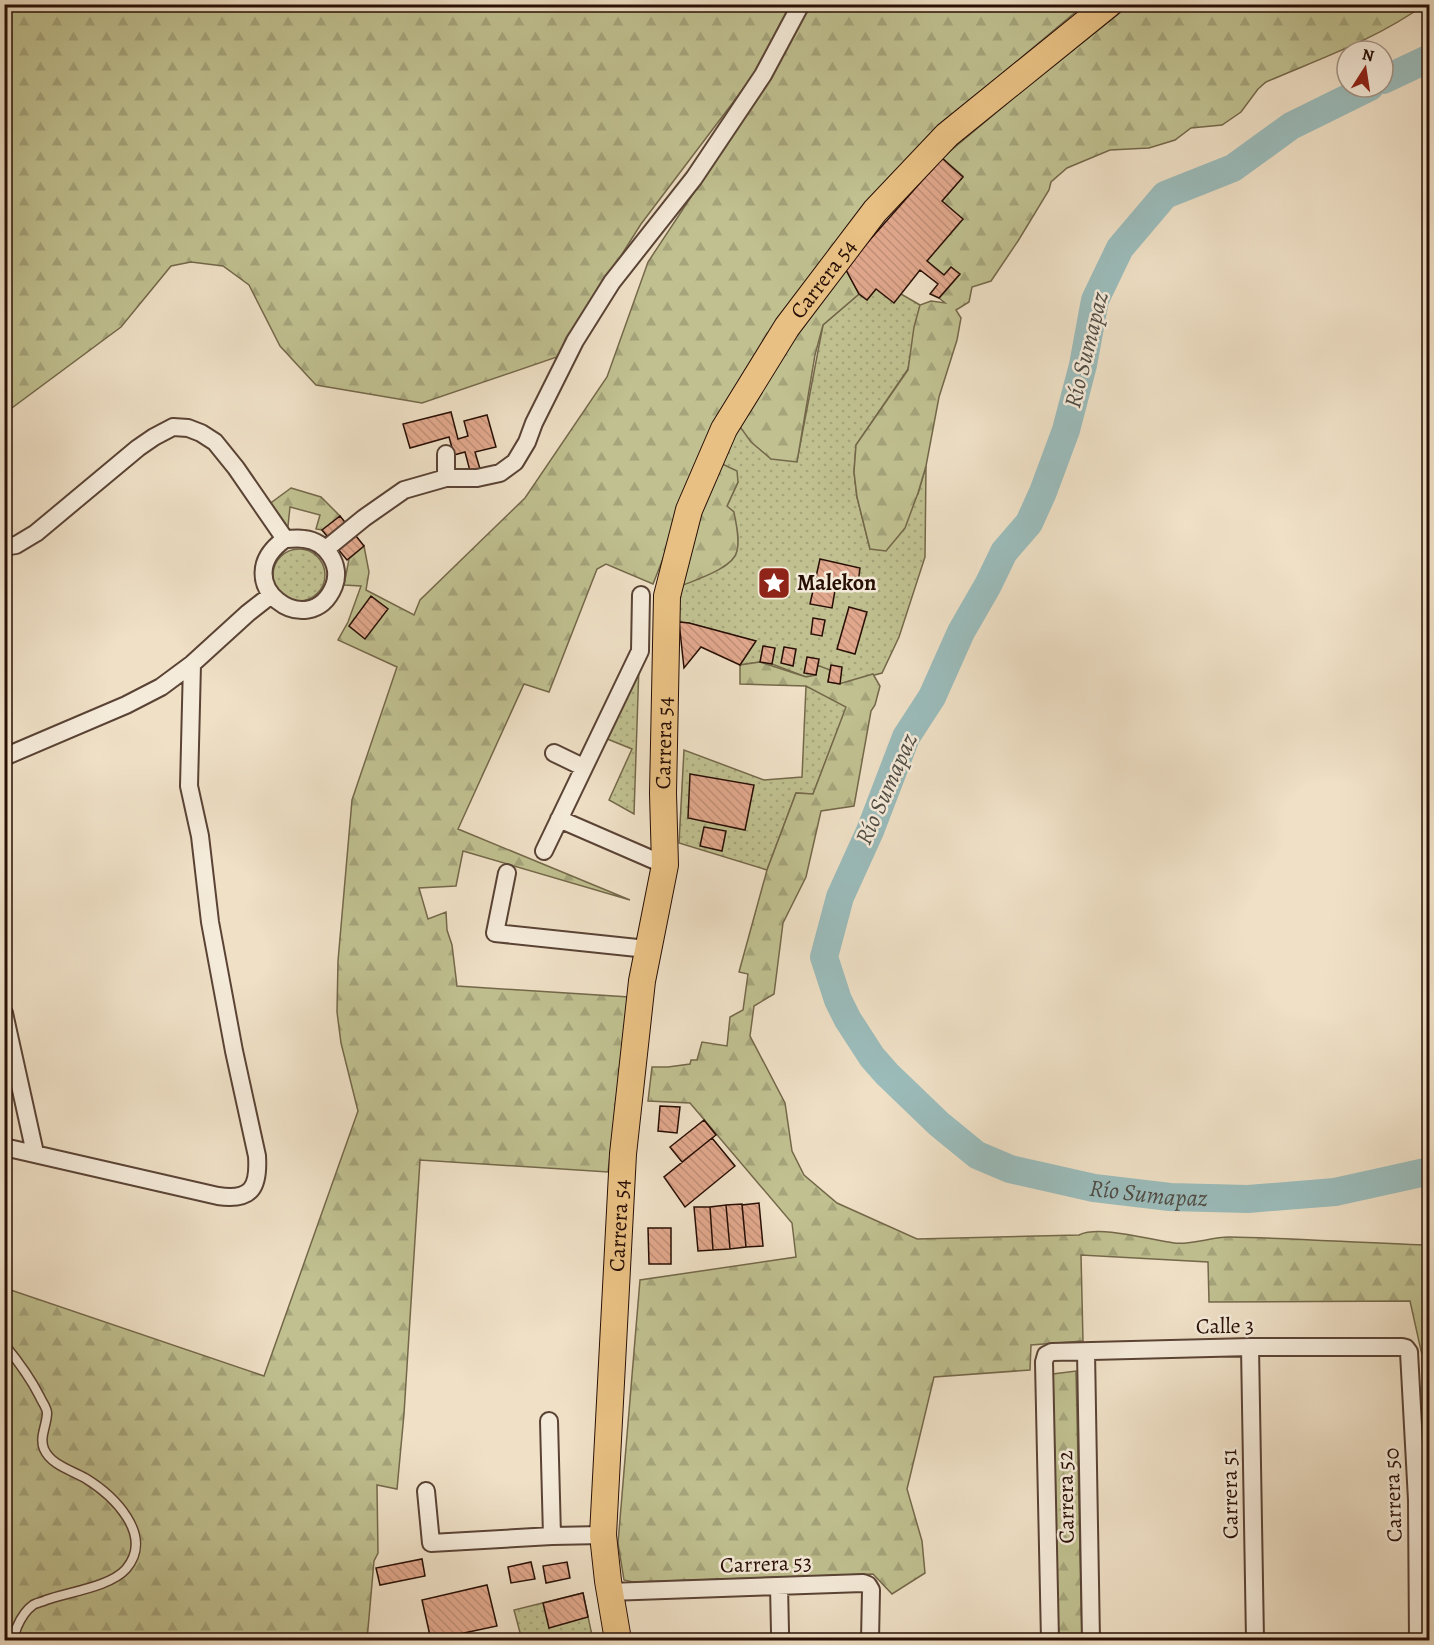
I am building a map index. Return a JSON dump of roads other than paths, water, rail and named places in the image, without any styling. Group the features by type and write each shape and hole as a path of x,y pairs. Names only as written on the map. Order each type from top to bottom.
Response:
{"main road":[{"name":"Carrera 54","path":"618,1641 609,1592 603,1535 623,1154 642,981 664,865 663,792 667,596 689,510 724,429 788,327 875,211 947,135 1108,4"}],"street":[{"path":"326,549 404,490 446,478 477,478 500,474 515,462 527,442 534,423 575,341 612,282 694,178 763,75 801,4"},
{"path":"4,547 16,545 36,533 138,448 154,437 174,428 195,430 215,442 236,468 285,539"},
{"path":"446,454 446,478"},
{"path":"285,539 306,539 326,549 333,559 336,582 324,601 302,610 290,608 271,596 264,577 265,567 268,557 277,545 285,539"},
{"path":"544,851 640,651 641,595"},
{"path":"4,757 161,687 192,664 248,613 271,596"},
{"path":"4,1147 232,1198 245,1195 254,1186 258,1172 257,1156 212,934 200,836 189,786 192,664"},
{"path":"554,753 583,767"},
{"path":"559,819 664,865"},
{"path":"507,873 495,933 647,949"},
{"path":"4,1012 35,1153"},
{"name":"Calle 3","path":"1046,1355 1052,1352 1251,1347 1406,1348"},
{"name":"Carrera 51","path":"1251,1347 1255,1641"},
{"name":"Carrera 50","path":"1406,1348 1409,1352 1423,1500 1418,1641"},
{"name":"Carrera 52","path":"1086,1352 1091,1641"},
{"name":"Carrera 52","path":"1046,1355 1050,1641"},
{"path":"549,1421 552,1536"},
{"path":"426,1491 431,1544 603,1535"},
{"name":"Carrera 53","path":"609,1592 863,1582 871,1590 870,1641"},
{"path":"779,1586 780,1632"}],"lane":[{"path":"4,1344 28,1375 47,1411 42,1435 44,1448 51,1460 87,1479 121,1506 131,1523 136,1538 135,1554 126,1570 111,1580 33,1605 20,1619 14,1641"}],"waterway":[{"name":"Río Sumapaz","path":"1395,74 1430,58"},
{"name":"Río Sumapaz","path":"1346,99 1291,126 1233,168 1165,195 1120,248 1095,300 1083,365 1066,430 1043,492 1029,523 1004,552 961,632 932,697 906,737 870,831 840,897 824,957 838,1000 872,1057 939,1124 977,1155 1010,1169 1094,1188 1170,1197 1248,1199 1335,1192 1430,1171"}],"place":[{"name":"Malekon","path":"774,583"}]}
